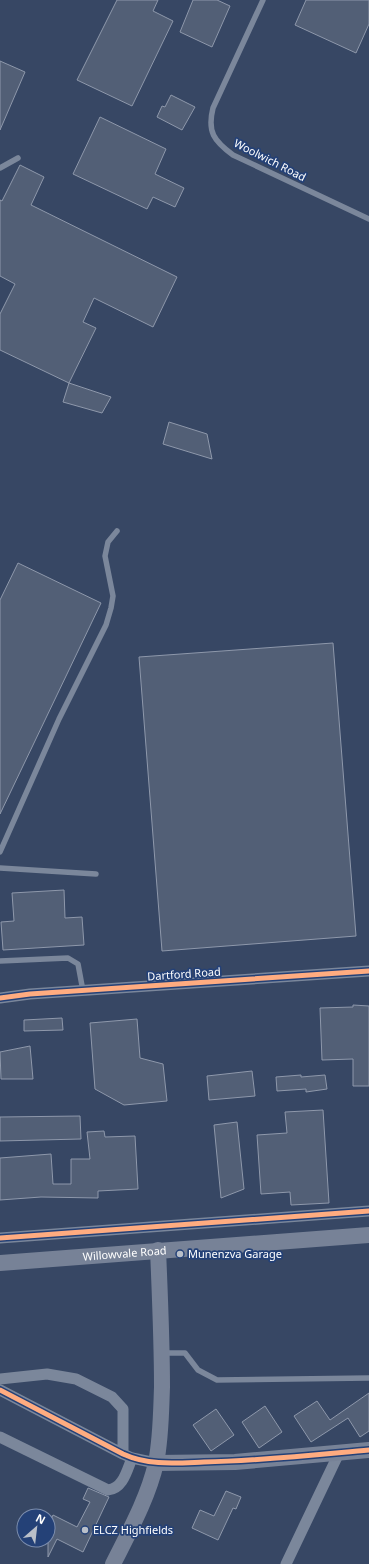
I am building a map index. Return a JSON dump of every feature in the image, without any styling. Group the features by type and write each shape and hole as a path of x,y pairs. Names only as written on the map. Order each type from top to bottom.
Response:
{"street":[{"name":"Dartford Road","path":"0,998 83,990 369,971"},
{"path":"0,1238 369,1211"},
{"name":"Willowvale Road","path":"0,1263 369,1235"},
{"path":"114,1564 147,1491 156,1464 161,1428 162,1353 158,1250"},
{"path":"0,1437 108,1490 117,1487 128,1456 123,1409 112,1397 76,1379 46,1374 1,1381"},
{"path":"0,1390 128,1456 156,1464 235,1462 369,1450"},
{"path":"286,1564 340,1453"}],"lane":[{"name":"Woolwich Road","path":"263,0 213,108 210,120 214,137 233,155 369,219"},
{"path":"0,168 18,158"},
{"path":"0,852 59,719 106,625 113,596 105,556 108,542 117,531"},
{"path":"0,868 96,874"},
{"path":"0,961 68,958 78,964 83,990"},
{"path":"162,1353 185,1353 198,1370 217,1380 369,1378"}],"building":[{"path":"117,0 158,0 153,11 173,21 132,106 77,80"},
{"path":"193,0 217,0 230,6 212,47 180,32"},
{"path":"306,0 369,0 369,24 356,53 295,25"},
{"path":"0,61 25,72 0,130"},
{"path":"171,95 195,107 182,130 157,117 162,106 165,107"},
{"path":"100,117 166,149 155,174 184,188 175,207 153,197 147,209 73,174"},
{"path":"20,165 44,177 31,205 177,277 153,327 94,298 83,322 96,328 69,383 0,350 0,314 15,284 0,276 0,200 2,201"},
{"path":"69,383 111,397 102,413 63,402"},
{"path":"169,422 207,434 212,459 163,444"},
{"path":"18,563 101,603 0,814 0,600"},
{"path":"333,643 356,936 162,951 139,657"},
{"path":"64,890 65,918 82,917 84,945 3,950 1,922 14,921 12,893"},
{"path":"353,1005 369,1006 369,1086 353,1086 353,1059 322,1060 320,1008 353,1007"},
{"path":"62,1018 63,1030 24,1031 24,1020"},
{"path":"137,1019 140,1058 163,1064 167,1101 124,1105 95,1089 90,1023"},
{"path":"30,1046 33,1079 1,1079 0,1052"},
{"path":"252,1071 255,1096 209,1100 207,1076"},
{"path":"301,1075 301,1077 325,1075 327,1089 306,1092 306,1089 277,1091 276,1077"},
{"path":"323,1110 329,1203 291,1205 290,1192 261,1194 257,1135 287,1133 285,1112"},
{"path":"80,1116 81,1139 0,1141 0,1117"},
{"path":"237,1122 244,1189 221,1198 214,1125"},
{"path":"104,1131 105,1137 135,1136 138,1189 98,1191 98,1198 41,1197 0,1200 0,1158 51,1154 53,1184 71,1184 71,1159 90,1159 87,1132"},
{"path":"369,1393 369,1431 360,1437 348,1418 311,1442 294,1416 317,1401 330,1420"},
{"path":"265,1406 282,1432 259,1448 242,1422"},
{"path":"216,1409 234,1435 211,1451 193,1425"},
{"path":"88,1488 109,1497 83,1552 57,1539 56,1541 56,1516 77,1527 90,1502 83,1499"},
{"path":"226,1491 241,1497 236,1509 233,1508 218,1540 192,1528 200,1510 214,1516"},
{"path":"48,1548 52,1548 48,1557"}],"cycle path":[{"path":"0,998 30,994 369,971"},
{"path":"0,1238 369,1211"},
{"path":"0,1390 123,1454 133,1458 153,1462 173,1463 286,1458 369,1450"}],"place":[{"name":"Munenzva Garage","path":"180,1254"},
{"name":"ELCZ Highfields","path":"85,1530"}]}
